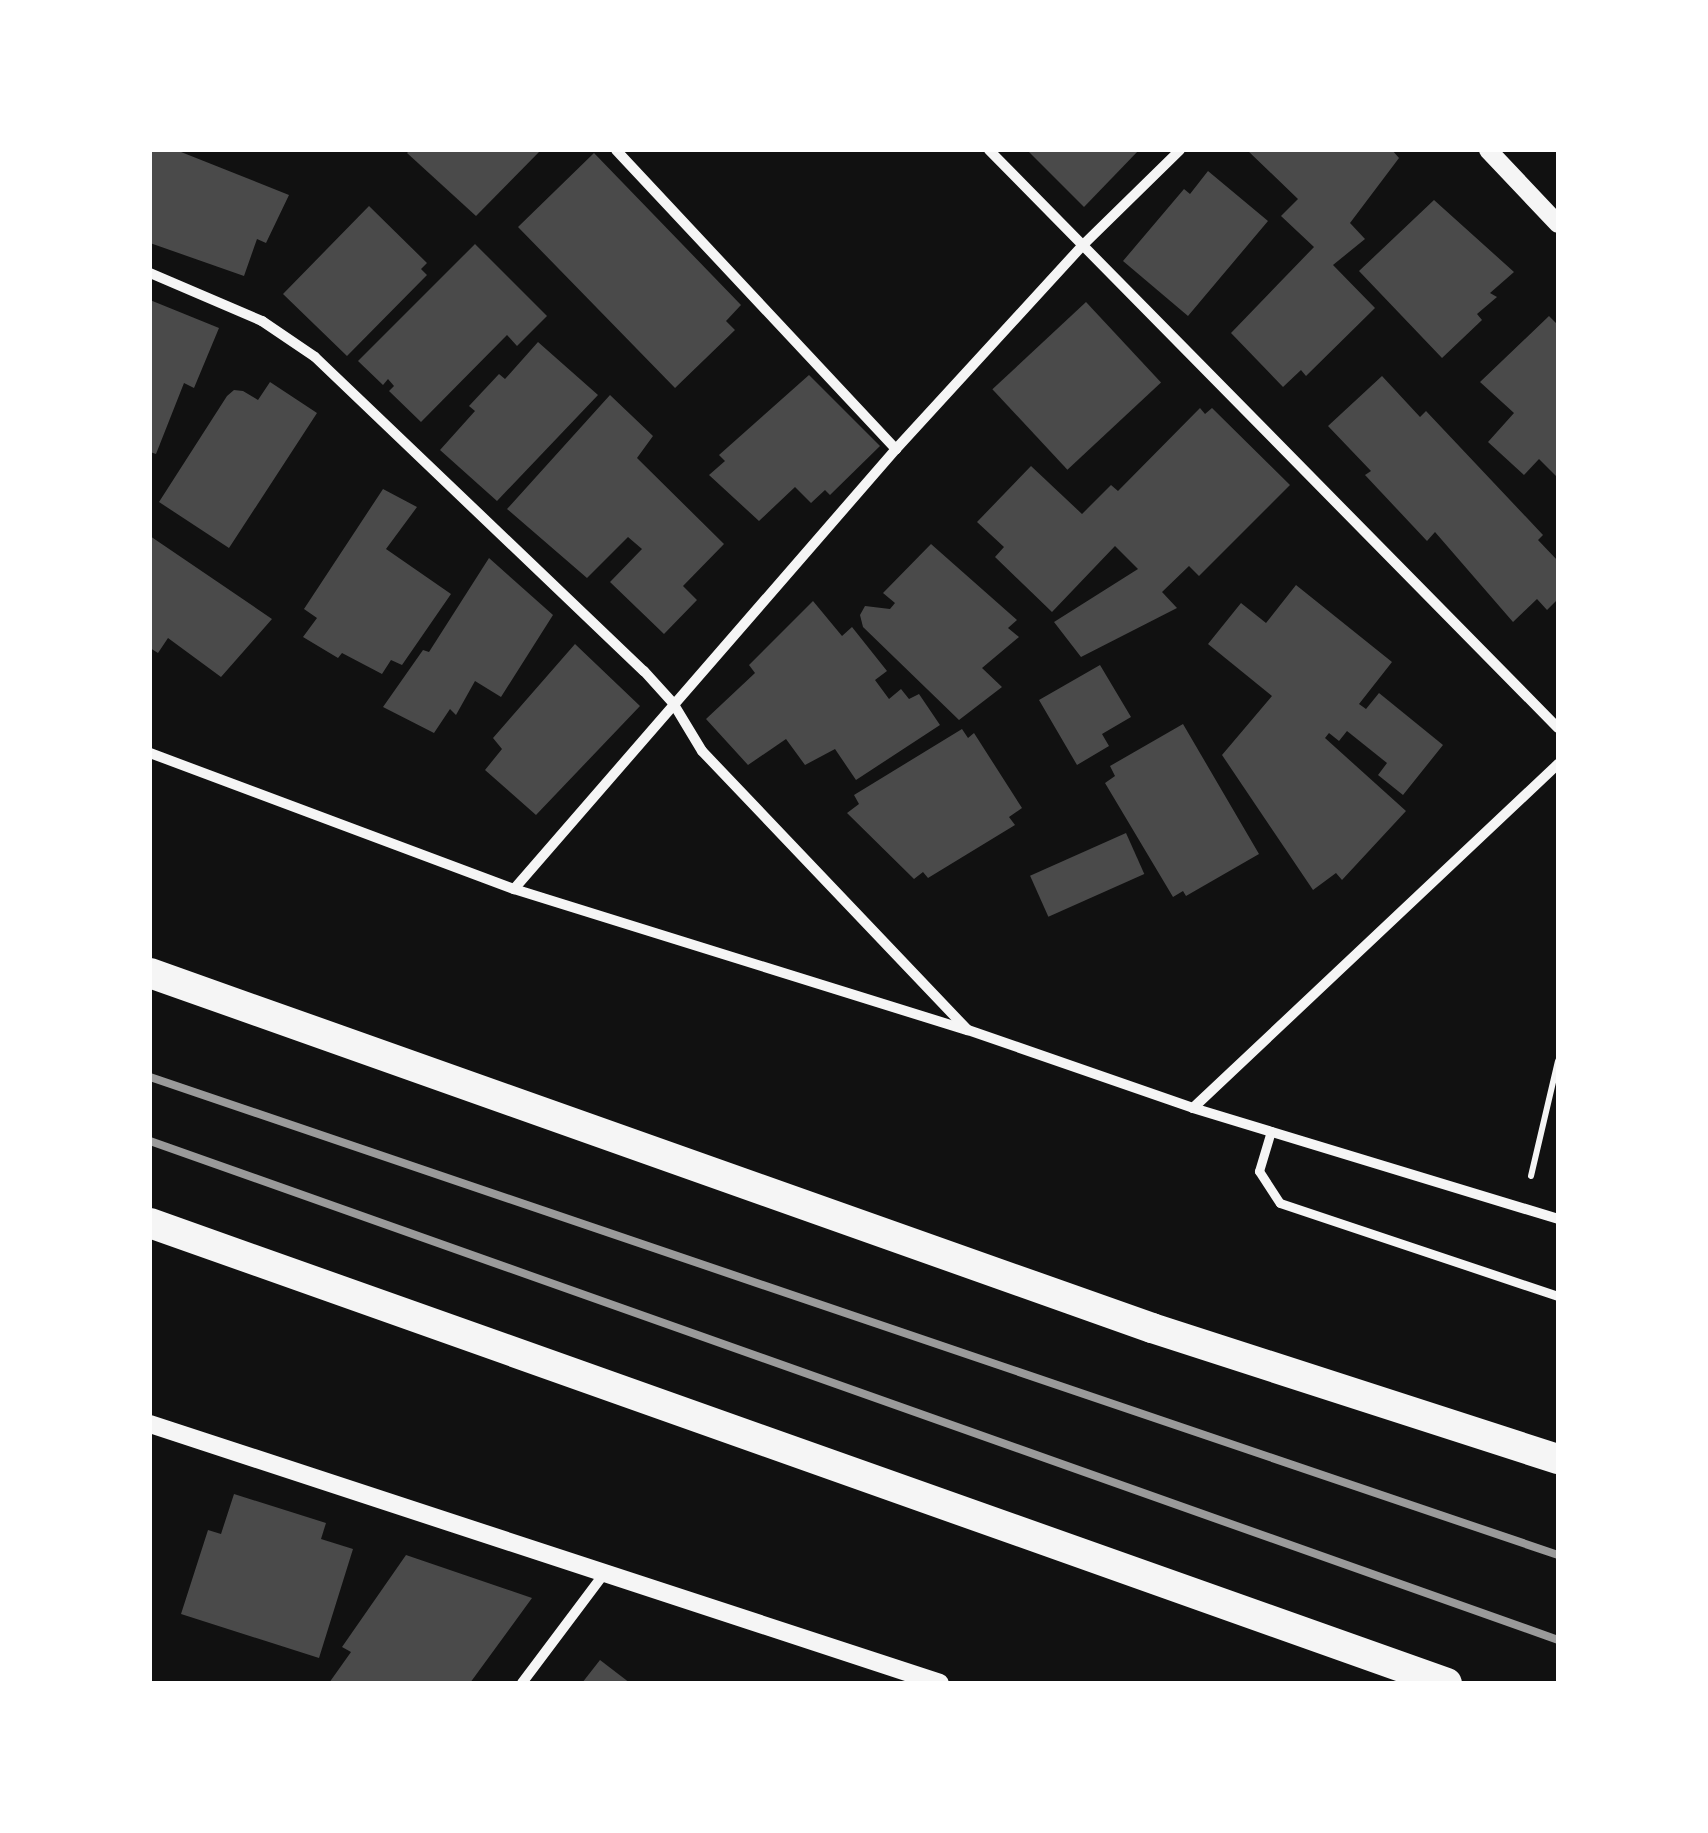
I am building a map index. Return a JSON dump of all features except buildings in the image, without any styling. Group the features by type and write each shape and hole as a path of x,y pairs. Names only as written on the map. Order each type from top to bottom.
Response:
{"highway":[{"path":"150,973 1152,1328 1558,1459"},
{"path":"150,1222 1446,1683"}],"street":[{"path":"616,150 896,449"},
{"path":"989,150 1558,728"},
{"path":"514,889 896,449 1084,244 1180,150"},
{"path":"1488,150 1558,224"},
{"path":"150,272 262,321 314,357 673,703 702,752 968,1030"},
{"path":"150,754 514,889 968,1030 1193,1108 1558,1218"},
{"path":"1193,1108 1558,764"},
{"path":"1271,1131 1259,1170 1280,1203 1558,1296"},
{"path":"150,1424 940,1683"},
{"path":"522,1683 603,1575"}],"path":[{"path":"1524,1206 1558,1061"}],"railway":[{"path":"150,1077 1558,1555"},
{"path":"150,1141 1558,1640"}]}
